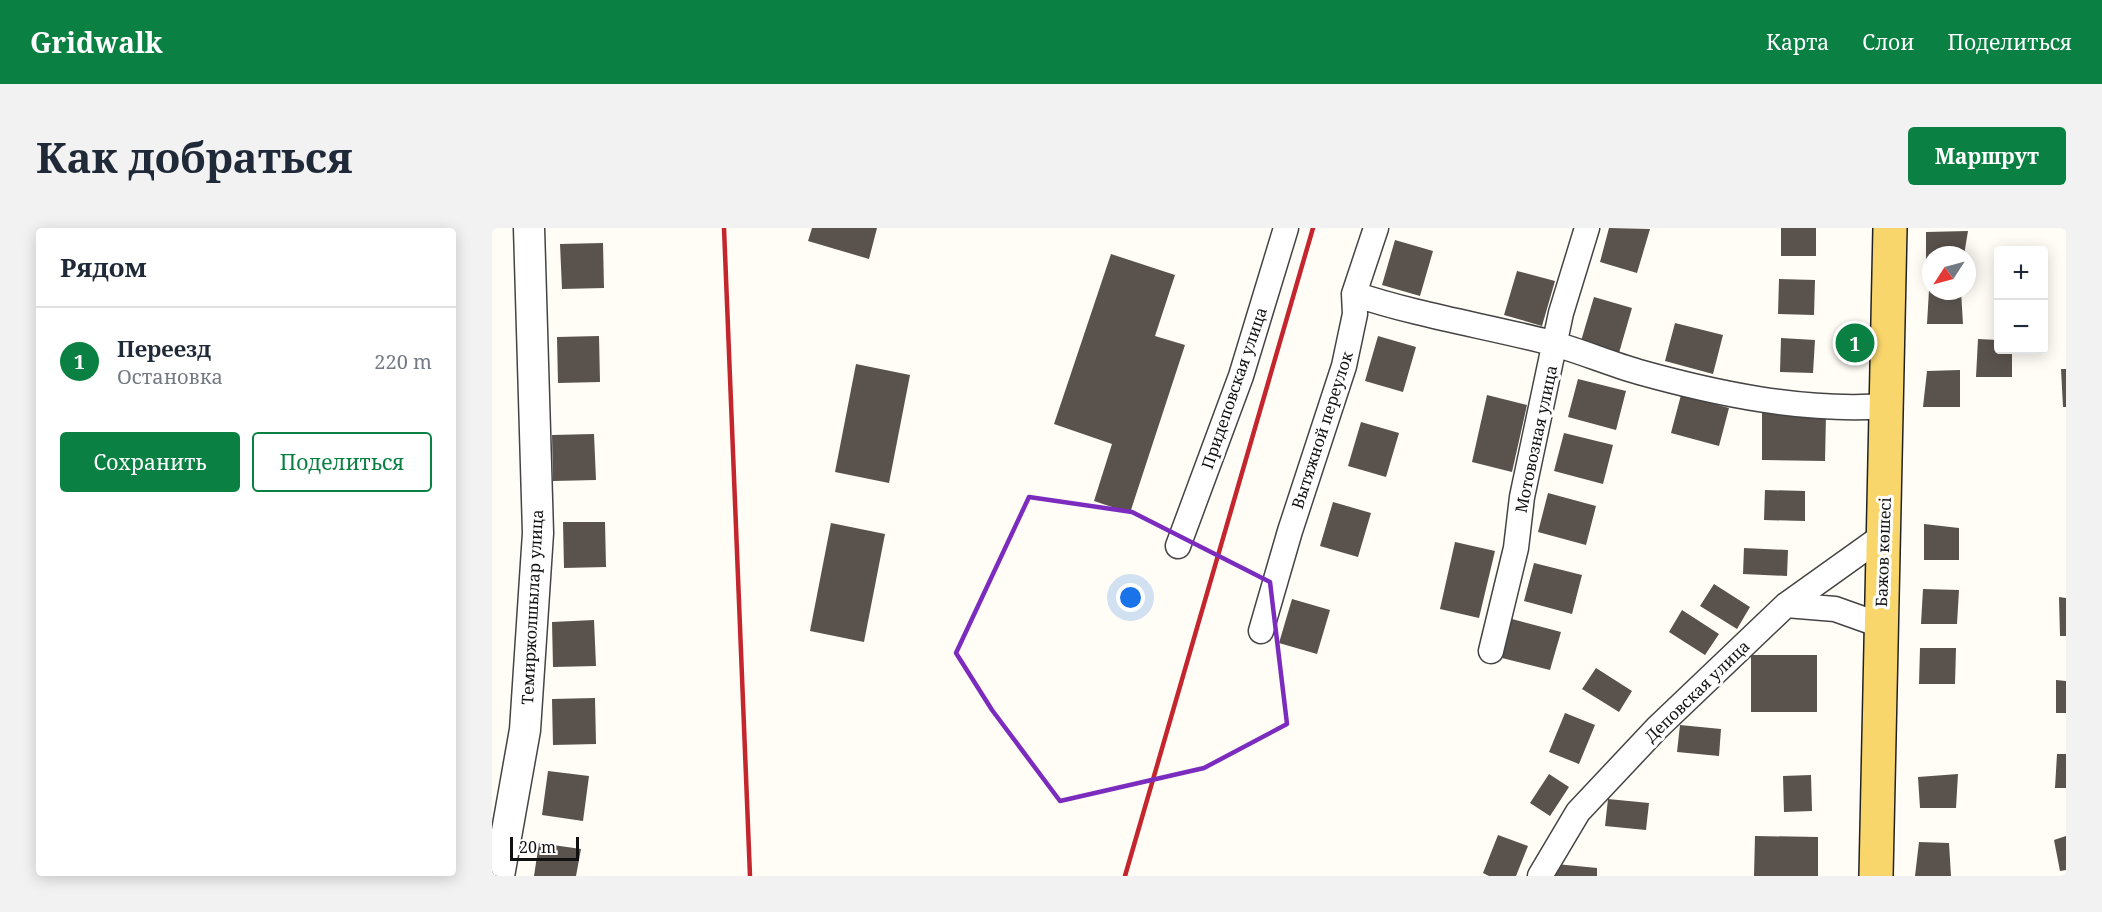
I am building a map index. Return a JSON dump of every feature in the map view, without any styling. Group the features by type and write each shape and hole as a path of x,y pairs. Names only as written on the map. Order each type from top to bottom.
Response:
{"main road":[{"name":"Бажов көшесі","path":"1876,876 1890,228"}],"street":[{"name":"Темиржолшылар улица","path":"499,876 525,730 538,533 529,228"},
{"name":"Придеповская улица","path":"1178,546 1241,376 1286,228"},
{"name":"Вытяжной переулок","path":"1261,631 1290,531 1344,366 1355,314 1354,294 1376,228"},
{"name":"Мотовозная улица","path":"1491,651 1516,548 1522,496 1556,346 1561,313 1587,228"},
{"path":"1354,294 1426,316 1556,346 1638,371 1746,395 1799,404 1886,406"},
{"name":"Деповская улица","path":"1540,876 1578,812 1606,781 1786,605 1884,535"},
{"path":"1831,574 1823,591 1835,609"},
{"path":"1786,605 1835,609 1880,625"}],"highlighted area":[{"path":"1029,497 1132,512 1270,582 1287,724 1204,768 1060,801 992,710 956,653"}],"building":[{"path":"812,228 877,228 869,259 808,241"},
{"path":"1609,228 1650,229 1637,273 1600,262"},
{"path":"1781,228 1816,228 1816,256 1781,256"},
{"path":"1968,231 1966,246 1926,246 1926,232"},
{"path":"1395,240 1433,251 1420,296 1382,285"},
{"path":"603,243 604,288 562,289 560,244"},
{"path":"1111,254 1175,275 1155,336 1185,345 1130,513 1094,501 1112,444 1054,424"},
{"path":"1517,271 1555,281 1542,326 1504,315"},
{"path":"1779,279 1815,280 1814,315 1778,314"},
{"path":"1594,297 1632,308 1619,353 1581,341"},
{"path":"1928,300 1962,300 1963,324 1927,324"},
{"path":"1675,323 1723,335 1713,374 1665,361"},
{"path":"599,336 600,382 558,383 557,337"},
{"path":"1378,336 1416,347 1403,392 1365,381"},
{"path":"1781,338 1815,340 1813,373 1780,372"},
{"path":"1978,339 1994,340 1994,354 2012,354 2012,377 1976,377"},
{"path":"856,364 910,375 889,483 835,472"},
{"path":"2061,369 2066,369 2066,407 2063,407"},
{"path":"1960,370 1960,407 1923,407 1927,371"},
{"path":"1578,379 1626,391 1616,430 1568,417"},
{"path":"1487,395 1527,405 1512,472 1472,462"},
{"path":"1681,395 1729,408 1719,446 1671,433"},
{"path":"1762,413 1826,414 1825,461 1762,460"},
{"path":"1361,422 1399,433 1386,477 1348,466"},
{"path":"1564,433 1613,445 1603,484 1554,471"},
{"path":"594,434 596,480 553,481 552,435"},
{"path":"1765,490 1805,491 1805,521 1764,520"},
{"path":"1548,493 1596,506 1586,545 1538,532"},
{"path":"1333,502 1371,513 1358,557 1320,546"},
{"path":"563,522 605,522 606,567 564,568"},
{"path":"831,523 885,534 864,642 810,631"},
{"path":"1924,524 1959,528 1959,560 1924,560"},
{"path":"1455,542 1495,551 1479,618 1440,609"},
{"path":"1744,548 1788,550 1787,576 1743,574"},
{"path":"1534,563 1582,575 1572,614 1524,601"},
{"path":"1714,584 1750,607 1737,629 1700,606"},
{"path":"1923,589 1959,590 1957,624 1921,624"},
{"path":"2059,597 2066,598 2066,636 2060,636"},
{"path":"1292,599 1330,610 1317,654 1279,643"},
{"path":"1682,610 1719,634 1705,655 1669,632"},
{"path":"1512,619 1561,632 1550,670 1502,658"},
{"path":"594,620 596,666 553,667 552,622"},
{"path":"1920,648 1956,648 1955,684 1919,684"},
{"path":"1751,655 1817,655 1817,712 1751,712"},
{"path":"1596,668 1632,691 1619,712 1582,689"},
{"path":"2056,680 2066,681 2066,713 2056,713"},
{"path":"595,698 596,744 553,745 552,699"},
{"path":"1565,713 1595,725 1579,764 1549,752"},
{"path":"1680,725 1721,729 1719,756 1677,752"},
{"path":"2057,754 2066,754 2066,788 2055,788"},
{"path":"548,771 589,776 583,821 542,815"},
{"path":"1549,774 1569,787 1550,816 1530,803"},
{"path":"1958,774 1956,808 1920,808 1918,777"},
{"path":"1811,775 1812,811 1784,812 1783,776"},
{"path":"1608,799 1649,803 1646,830 1605,826"},
{"path":"1498,835 1528,846 1516,876 1489,876 1483,873"},
{"path":"1755,836 1818,837 1818,876 1754,876"},
{"path":"2066,836 2066,870 2060,871 2054,840"},
{"path":"1919,842 1949,843 1951,876 1915,876"},
{"path":"539,843 581,849 576,876 534,876"},
{"path":"1556,864 1597,868 1597,876 1555,876"}],"railway":[{"path":"724,228 750,876"},
{"path":"1125,876 1313,228"}],"place":[{"name":"Переезд","path":"1855,343"}]}
